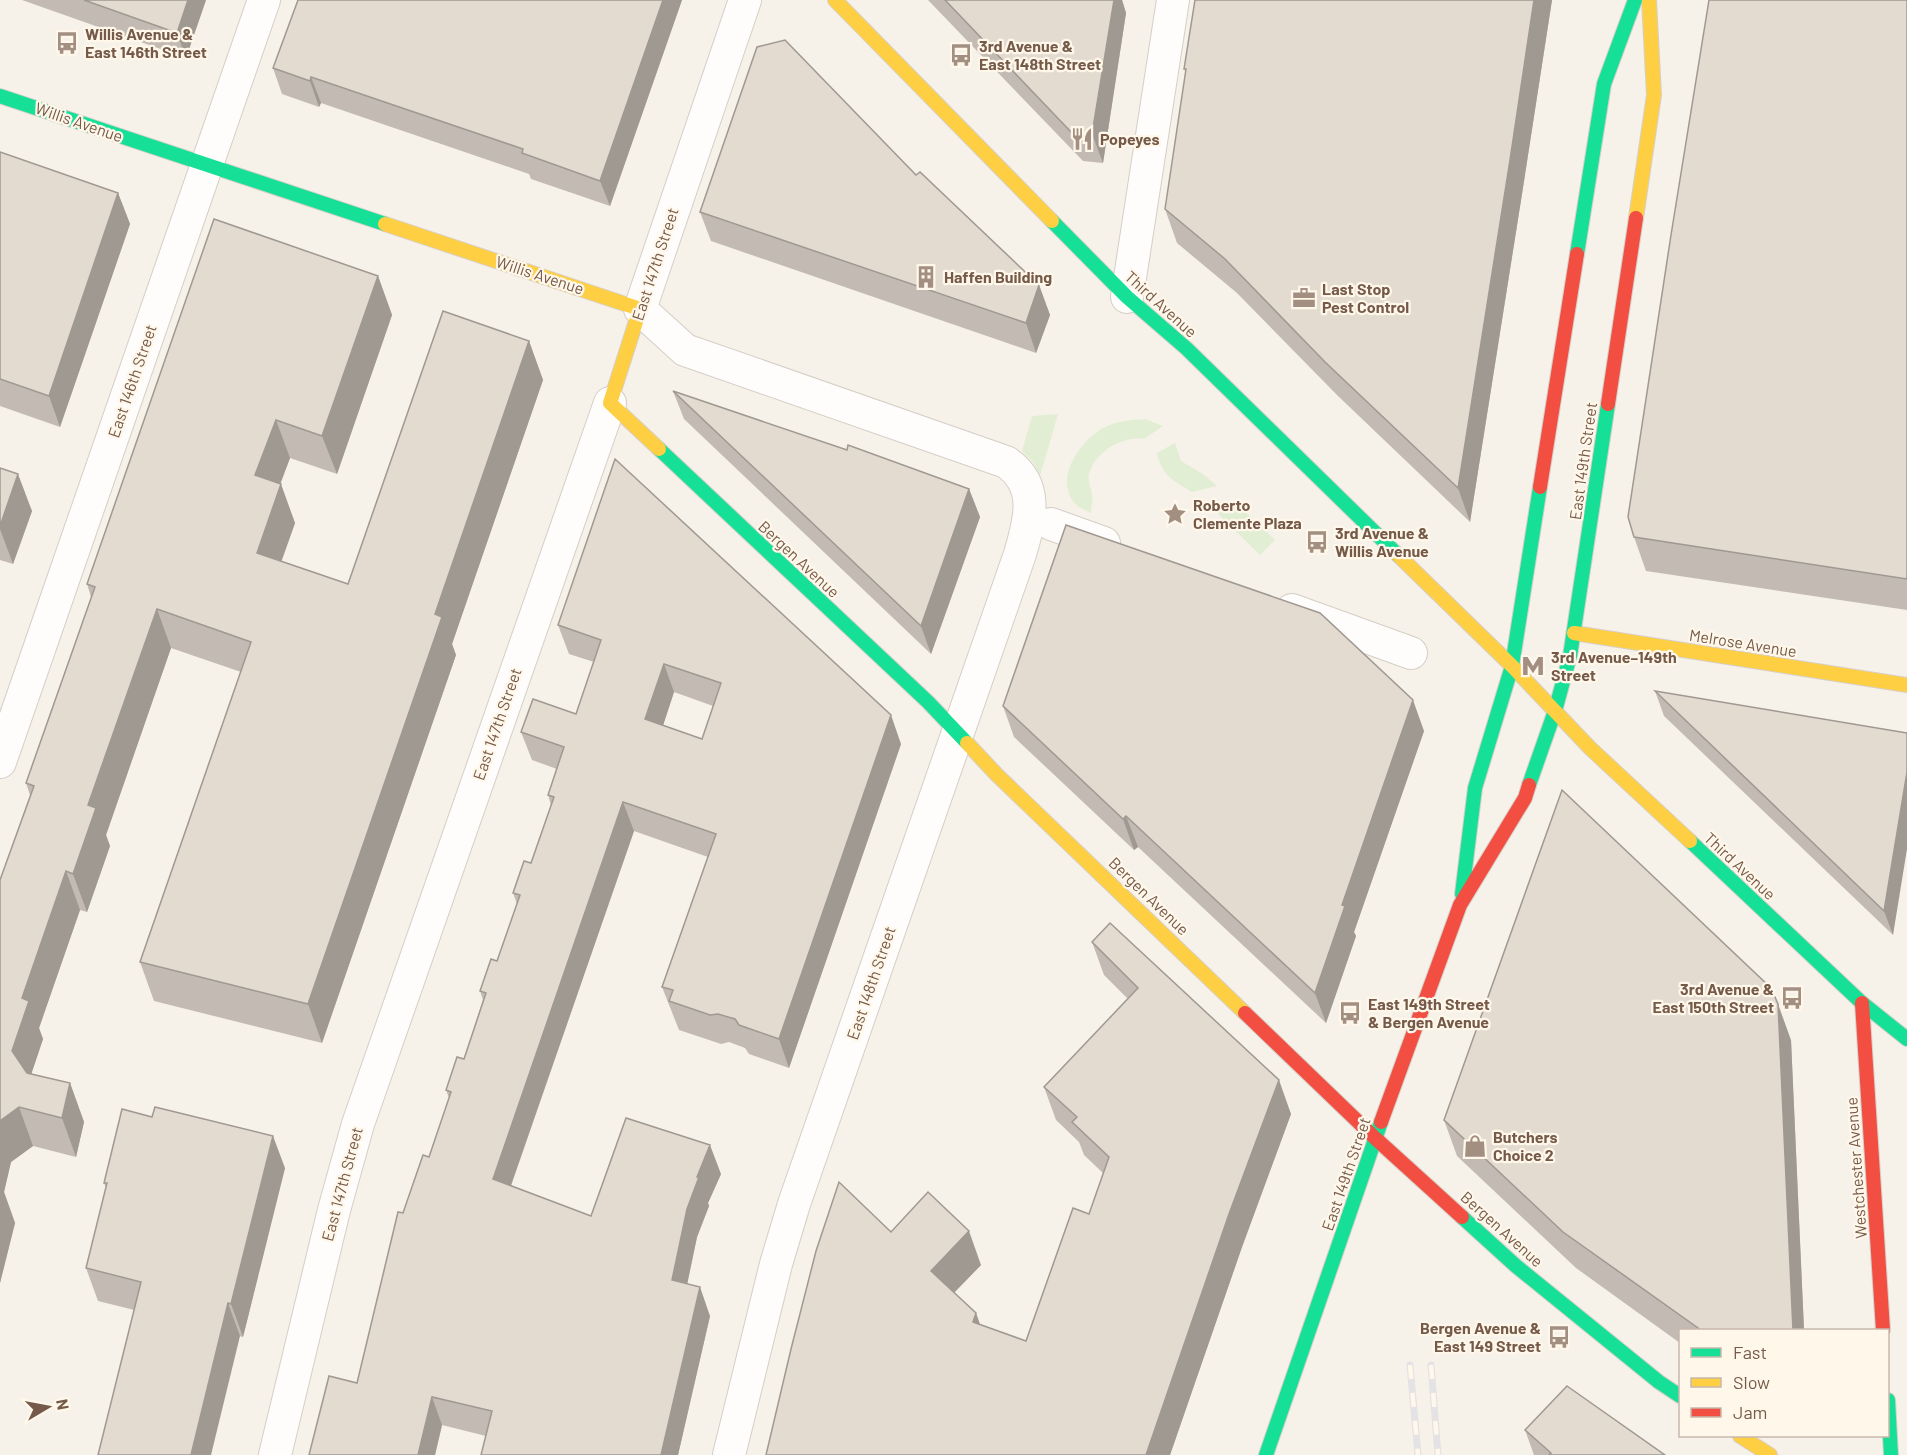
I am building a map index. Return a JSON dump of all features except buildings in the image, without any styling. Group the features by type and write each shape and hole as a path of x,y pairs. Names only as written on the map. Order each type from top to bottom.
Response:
{"main road":[{"name":"Third Avenue","path":"835,0 1127,297 1186,348 1512,666 1590,748 1862,1003 1907,1039"},
{"name":"East 149th Street","path":"1461,905 1474,788 1495,727 1512,666 1604,84 1635,0"},
{"name":"East 149th Street","path":"1266,1455 1375,1138 1461,905 1525,798 1555,711 1570,656 1654,95 1649,0"},
{"name":"Willis Avenue","path":"0,96 640,309"},
{"name":"East 147th Street","path":"610,403 640,309"},
{"name":"Bergen Avenue","path":"610,403 958,732 998,775 1375,1138 1516,1266 1659,1382 1679,1395"},
{"name":"Melrose Avenue","path":"1574,633 1907,685"},
{"name":"Westchester Avenue","path":"1862,1003 1883,1329"},
{"path":"1889,1428 1891,1455"},
{"path":"1742,1437 1770,1455"}],"street":[{"name":"East 146th Street","path":"0,762 264,0"},
{"name":"East 147th Street","path":"640,309 745,0"},
{"path":"1127,297 1173,0"},
{"name":"Willis Avenue","path":"640,309 685,350 1006,462 1017,469 1025,482 1040,520"},
{"name":"East 147th Street","path":"275,1455 337,1200 358,1124 610,403"},
{"path":"1040,520 1127,551"},
{"name":"East 148th Street","path":"729,1455 774,1274 794,1204 1020,554 1040,520"},
{"path":"1262,600 1411,653"}],"green space":[{"path":"1058,414 1040,476 1033,462 1022,451 1032,416"},
{"path":"1145,419 1163,426 1144,439 1120,442 1105,451 1094,463 1089,474 1092,496 1091,513 1078,506 1072,500 1067,479 1069,469 1080,449 1103,428 1124,421"},
{"path":"1175,443 1181,461 1203,474 1217,486 1192,492 1169,477 1157,453"},
{"path":"1234,501 1275,540 1260,555 1209,505"}],"railway":[{"path":"1410,1365 1418,1455"},
{"path":"1431,1365 1438,1455"}],"traffic: fast":[{"path":"1577,254 1604,84 1635,0"},
{"path":"0,96 385,224"},
{"path":"1052,221 1127,297 1186,348 1399,556"},
{"path":"1529,785 1555,711 1570,656 1608,404"},
{"path":"659,449 928,702 967,743"},
{"path":"1462,894 1475,788 1512,666 1540,487"},
{"path":"1690,841 1862,1003 1907,1039"},
{"path":"1266,1455 1381,1122"},
{"path":"1462,1217 1516,1266 1659,1382 1679,1395"},
{"path":"1889,1418 1891,1455"}],"traffic: slow":[{"path":"835,0 1052,221"},
{"path":"1636,218 1654,95 1649,0"},
{"path":"385,224 640,309 610,403 659,449"},
{"path":"1399,556 1512,666 1590,748 1690,841"},
{"path":"1574,633 1907,685"},
{"path":"967,743 997,775 1245,1013"},
{"path":"1742,1437 1770,1455"}],"traffic: jam":[{"path":"1608,404 1636,218"},
{"path":"1540,487 1577,254"},
{"path":"1381,1122 1460,905 1525,798 1529,785"},
{"path":"1862,1003 1883,1329"},
{"path":"1245,1013 1375,1138 1462,1217"}],"place":[{"name":"Willis Avenue & East 146th Street","path":"67,43"},
{"name":"3rd Avenue & East 148th Street","path":"961,55"},
{"name":"Popeyes","path":"1082,139"},
{"name":"Haffen Building","path":"926,277"},
{"name":"Last Stop Pest Control","path":"1304,298"},
{"name":"Roberto Clemente Plaza","path":"1175,514"},
{"name":"3rd Avenue & Willis Avenue","path":"1317,542"},
{"name":"3rd Avenue–149th Street","path":"1533,666"},
{"name":"3rd Avenue & East 150th Street","path":"1792,998"},
{"name":"East 149th Street & Bergen Avenue","path":"1350,1013"},
{"name":"Butchers Choice 2","path":"1475,1146"},
{"name":"Bergen Avenue & East 149 Street","path":"1559,1337"}]}
